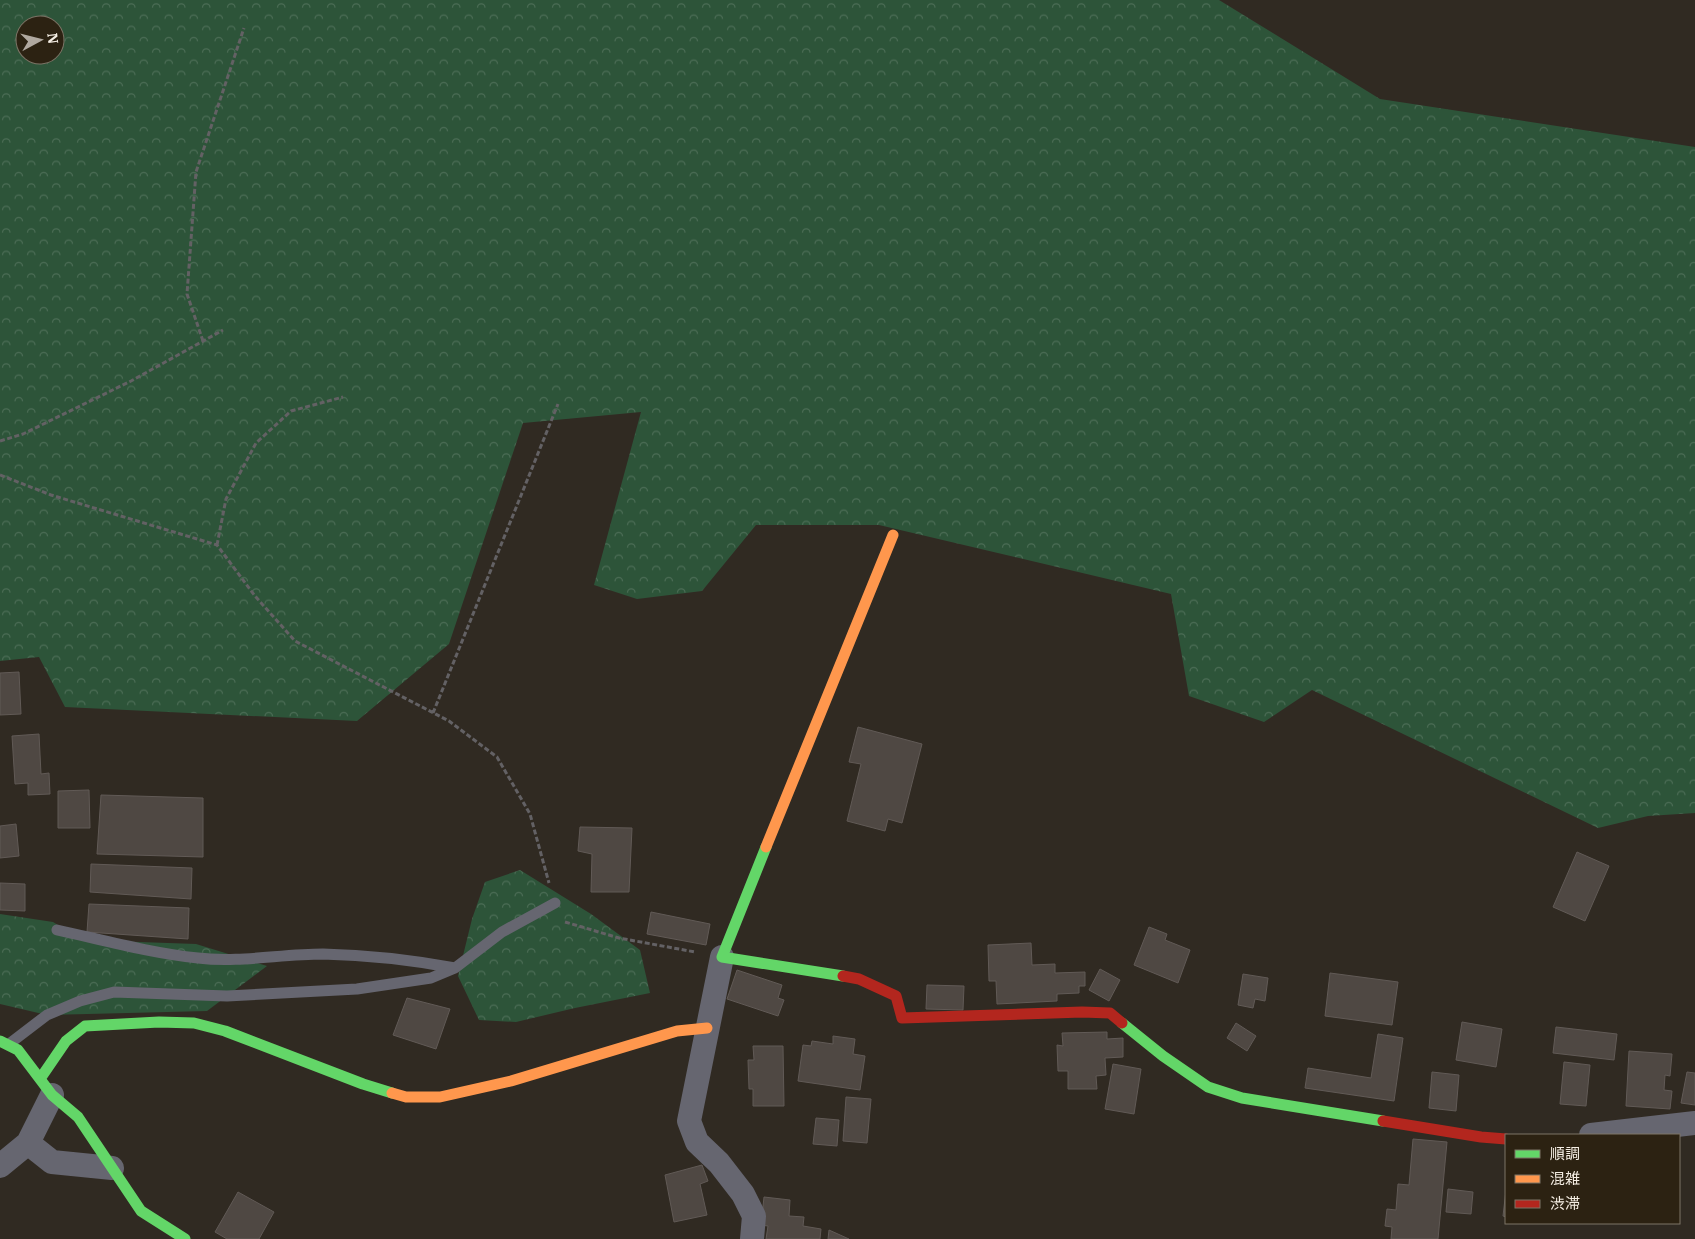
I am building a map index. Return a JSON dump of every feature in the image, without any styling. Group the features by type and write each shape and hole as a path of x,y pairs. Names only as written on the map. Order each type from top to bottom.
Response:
{"street":[{"path":"752,1239 754,1216 743,1194 719,1163 698,1142 689,1121 707,1028 722,957 893,535"},
{"path":"722,957 860,978 896,996 902,1018 1082,1012 1110,1013 1163,1056 1208,1087 1242,1098 1482,1137 1505,1139"},
{"path":"0,1166 28,1143 46,1087 66,1041 85,1026 159,1022 194,1023 225,1031 363,1084 406,1097 440,1097 512,1081 677,1031 707,1028"},
{"path":"4,1043 18,1050 46,1087 78,1117 141,1211 185,1239"},
{"path":"1600,1134 1695,1124"},
{"path":"28,1143 52,1162 112,1168"}],"lane":[{"path":"4,1043 47,1015 80,1001 114,992 227,996 357,989 431,978 455,968 502,932 555,903"},
{"path":"56,930 146,950 199,959 244,959 323,954 418,961 455,968"}],"path":[{"path":"203,341 187,294 196,172 244,28"},
{"path":"0,441 23,434 132,382 223,330"},
{"path":"217,545 226,499 256,443 291,411 343,397"},
{"path":"433,713 558,404"},
{"path":"0,475 51,495 217,545 254,596 295,640 449,721 497,757 530,814 560,921 619,938 722,957"}],"green space":[{"path":"0,0 1219,0 1380,99 1695,147 1695,813 1648,816 1598,828 1312,690 1264,722 1189,696 1171,594 879,525 756,525 702,591 637,599 594,585 641,412 523,423 449,644 357,721 65,707 39,657 0,661"},
{"path":"520,870 591,914 640,950 650,993 516,1022 479,1020 458,976 472,919 485,882"},
{"path":"0,914 53,922 82,940 196,944 267,966 207,1011 47,1015 0,1004"}],"building":[{"path":"19,672 21,714 0,715 0,673"},
{"path":"858,727 922,744 902,823 888,819 885,831 847,821 861,764 849,762"},
{"path":"39,734 41,774 49,773 50,794 28,795 28,783 15,784 12,736"},
{"path":"89,790 90,828 58,828 58,791"},
{"path":"101,795 203,798 203,857 97,854"},
{"path":"16,824 19,856 0,858 0,826"},
{"path":"580,827 632,828 629,892 591,892 592,854 578,851"},
{"path":"1577,852 1609,866 1585,921 1553,907"},
{"path":"91,864 192,868 191,899 90,892"},
{"path":"0,883 25,884 25,911 0,910"},
{"path":"89,904 189,908 188,939 87,932"},
{"path":"651,912 710,924 706,945 647,934"},
{"path":"1149,927 1167,934 1165,940 1190,950 1178,983 1134,965"},
{"path":"1031,943 1032,965 1055,964 1055,973 1085,972 1085,986 1079,986 1079,993 1057,994 1057,1001 997,1004 996,981 989,981 988,945"},
{"path":"1100,969 1120,980 1109,1001 1089,990"},
{"path":"737,970 782,985 778,998 784,1000 778,1016 727,999"},
{"path":"1330,973 1398,982 1392,1025 1325,1016"},
{"path":"1243,974 1268,978 1265,1001 1255,999 1253,1008 1238,1005"},
{"path":"927,985 964,986 963,1010 926,1009"},
{"path":"407,998 450,1009 436,1049 393,1035"},
{"path":"1462,1022 1502,1029 1496,1067 1456,1060"},
{"path":"1236,1023 1256,1036 1247,1051 1227,1038"},
{"path":"1556,1027 1617,1034 1614,1060 1553,1053"},
{"path":"1107,1032 1107,1039 1123,1038 1123,1057 1105,1058 1106,1075 1096,1076 1097,1089 1068,1089 1068,1071 1058,1071 1057,1045 1063,1046 1062,1033"},
{"path":"1378,1034 1403,1038 1394,1101 1305,1088 1308,1068 1371,1078"},
{"path":"833,1036 855,1039 853,1054 865,1056 860,1090 798,1081 803,1045 811,1046 812,1041 833,1044"},
{"path":"753,1046 783,1046 784,1106 753,1106 753,1089 749,1089 748,1060 754,1060"},
{"path":"1629,1051 1672,1054 1670,1076 1665,1075 1664,1090 1672,1091 1670,1109 1626,1106"},
{"path":"1564,1062 1590,1065 1586,1106 1560,1104"},
{"path":"1113,1064 1141,1069 1134,1114 1105,1109"},
{"path":"1432,1072 1459,1075 1456,1111 1429,1108"},
{"path":"1687,1072 1695,1073 1695,1105 1681,1103"},
{"path":"846,1097 871,1099 867,1143 843,1141"},
{"path":"816,1118 839,1120 837,1146 813,1144"},
{"path":"1413,1139 1447,1142 1438,1239 1391,1239 1392,1227 1385,1226 1387,1209 1396,1210 1398,1184 1409,1185"},
{"path":"702,1165 708,1181 700,1184 707,1215 674,1222 665,1175"},
{"path":"1448,1189 1473,1192 1471,1214 1446,1212"},
{"path":"238,1192 274,1212 259,1239 227,1239 215,1232"},
{"path":"764,1197 790,1200 789,1216 804,1217 803,1226 821,1229 820,1239 766,1239 768,1226 761,1225"},
{"path":"1505,1199 1505,1217 1503,1216"},
{"path":"829,1230 849,1239 828,1239"}],"traffic: fast":[{"path":"766,847 722,957 843,976"},
{"path":"40,1079 66,1041 85,1026 159,1022 194,1023 225,1031 363,1084 392,1093"},
{"path":"1122,1023 1163,1056 1208,1087 1242,1098 1383,1121"},
{"path":"0,1041 18,1050 52,1095 78,1117 141,1211 185,1239"}],"traffic: slow":[{"path":"766,847 893,535"},
{"path":"392,1093 406,1097 440,1097 511,1081 677,1031 707,1028"}],"traffic: jam":[{"path":"843,976 859,979 896,996 902,1018 1082,1012 1110,1013 1122,1023"},
{"path":"1383,1121 1481,1137 1505,1139"}]}
